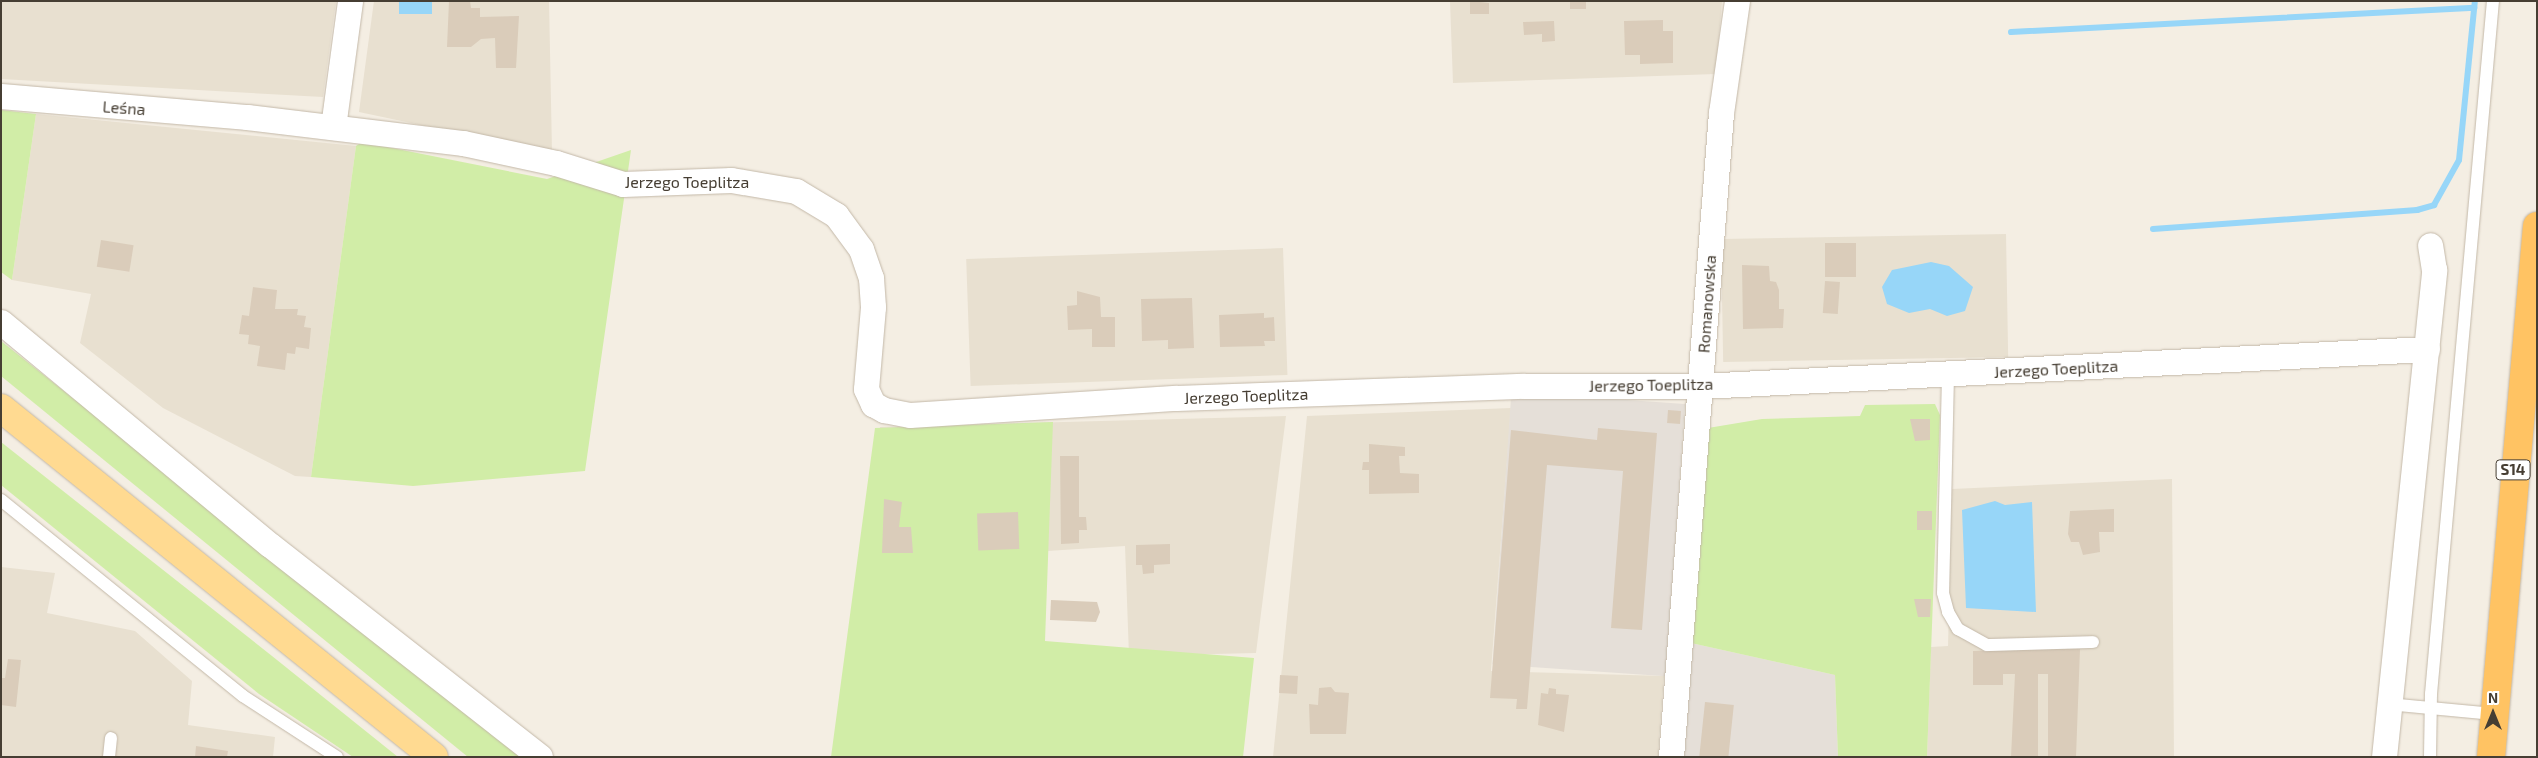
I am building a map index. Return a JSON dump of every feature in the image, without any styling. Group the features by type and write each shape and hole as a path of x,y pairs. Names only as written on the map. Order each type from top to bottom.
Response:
{"highway":[{"name":"S14","path":"2491,757 2537,226"}],"main road":[{"path":"1,408 434,757"}],"street":[{"path":"333,127 350,1"},
{"name":"Romanowska","path":"1671,757 1721,113 1737,1"},
{"name":"Leśna","path":"1,96 247,117"},
{"name":"Jerzego Toeplitza","path":"247,117 462,143 556,163 623,184 753,181 809,196 846,226 866,259 873,307 863,379 873,404 894,413 922,415 1176,398 1385,391 1701,386 1948,375 2427,349"},
{"path":"2384,757 2388,704 2427,349 2434,270 2430,245"},
{"path":"1,322 270,546 540,757"}],"lane":[{"path":"2430,757 2431,708 2493,1"},
{"path":"1948,375 1943,593 1948,612 1958,629 1986,645 2093,642"},
{"path":"1,500 243,696 337,757"},
{"path":"2388,704 2494,714"},
{"path":"109,757 111,738"}],"shaded area":[{"path":"1,1 336,1 323,97 1,79"},
{"path":"374,1 549,1 552,153 359,112"},
{"path":"1450,1 1722,1 1716,74 1453,83"},
{"path":"36,114 356,146 311,477 295,476 163,408 80,343 91,294 12,280"},
{"path":"2006,234 2008,357 1723,362 1721,239"},
{"path":"1283,248 1287,375 971,386 966,259"},
{"path":"1511,392 1685,404 1666,676 1492,664"},
{"path":"1511,408 1491,671 1664,676 1658,757 1273,757 1307,416"},
{"path":"1286,416 1256,653 1129,656 1125,546 874,562 880,427"},
{"path":"2172,479 2174,757 1927,757 1931,647 1948,646 1952,489"},
{"path":"1,567 55,573 47,613 135,631 192,681 188,725 275,737 273,757 115,757 118,737 107,735 104,757 1,757"},
{"path":"1691,643 1835,675 1838,757 1680,757"}],"green space":[{"path":"1,110 36,114 12,280 1,272"},
{"path":"362,142 547,179 631,150 585,471 413,486 311,477 356,146"},
{"path":"1,341 524,757 468,757 1,376"},
{"path":"1935,404 1940,415 1927,757 1838,757 1835,675 1691,643 1708,428 1762,419 1860,416 1865,405"},
{"path":"1053,422 1045,641 1254,658 1243,757 831,757 875,428"},
{"path":"1,442 398,757 353,757 259,694 1,485"}],"water":[{"path":"399,1 432,1 432,14 399,14"},
{"path":"1931,262 1949,266 1973,287 1965,311 1947,316 1930,309 1909,313 1887,304 1882,287 1892,270"},
{"path":"1995,501 2005,505 2032,502 2036,612 1966,608 1962,510"}],"building":[{"path":"449,1 470,1 471,8 480,8 480,17 519,16 516,68 496,68 495,38 481,39 471,47 447,47"},
{"path":"1470,1 1489,3 1489,14 1470,14"},
{"path":"1570,1 1586,1 1586,9 1570,9"},
{"path":"1663,20 1663,31 1673,31 1673,63 1640,64 1640,55 1625,55 1624,21"},
{"path":"1554,21 1555,41 1542,42 1542,34 1524,35 1523,22"},
{"path":"101,240 134,245 129,272 97,267"},
{"path":"1825,243 1856,243 1856,277 1825,277"},
{"path":"1742,265 1769,266 1770,281 1776,282 1779,290 1779,309 1784,309 1783,328 1743,329"},
{"path":"1825,281 1840,282 1838,314 1823,313"},
{"path":"253,287 277,290 275,309 298,309 297,315 306,316 304,327 311,328 309,349 296,347 295,354 287,353 285,370 257,366 260,346 248,344 249,335 239,334 242,315 249,316"},
{"path":"1077,291 1100,297 1101,317 1115,317 1115,347 1092,347 1092,329 1068,330 1067,306 1077,305"},
{"path":"1192,298 1194,348 1168,349 1168,340 1142,341 1141,299"},
{"path":"1264,313 1264,318 1274,317 1275,341 1264,341 1265,346 1220,347 1219,315"},
{"path":"1668,410 1681,411 1680,424 1667,423"},
{"path":"1910,419 1930,419 1930,440 1915,441"},
{"path":"1598,428 1657,433 1642,630 1611,628 1623,471 1547,465 1527,709 1516,709 1517,699 1490,698 1511,430 1597,440"},
{"path":"1369,444 1405,447 1405,456 1399,456 1400,473 1419,474 1419,493 1369,494 1369,470 1362,470 1363,462 1369,462"},
{"path":"1060,456 1079,456 1079,517 1086,517 1087,530 1079,530 1079,543 1061,544"},
{"path":"884,499 902,502 899,527 911,527 913,553 882,553"},
{"path":"2114,509 2114,532 2099,532 2100,552 2083,555 2079,542 2071,542 2068,534 2070,511"},
{"path":"1917,511 1932,511 1932,530 1917,530"},
{"path":"1018,512 1019,549 978,550 977,513"},
{"path":"1170,544 1170,564 1154,565 1154,573 1143,574 1142,565 1136,565 1136,545"},
{"path":"1914,599 1931,599 1930,617 1918,617"},
{"path":"1051,600 1097,602 1100,612 1096,622 1050,620"},
{"path":"2080,649 2076,757 2048,757 2048,674 2038,674 2038,757 2011,757 2015,674 2003,674 2003,685 1973,685 1973,651"},
{"path":"8,659 21,660 16,707 1,705 1,678 5,678"},
{"path":"1280,675 1298,676 1297,694 1279,693"},
{"path":"1331,687 1335,692 1349,693 1346,734 1310,734 1309,704 1318,705 1319,688"},
{"path":"1549,688 1556,689 1556,694 1569,695 1564,732 1538,725 1541,693 1548,694"},
{"path":"1705,702 1734,705 1728,757 1699,757"},
{"path":"196,746 228,751 227,757 195,757"}],"waterway":[{"path":"2153,229 2417,210 2434,205 2459,160 2475,1"},
{"path":"2011,32 2474,8"}]}
